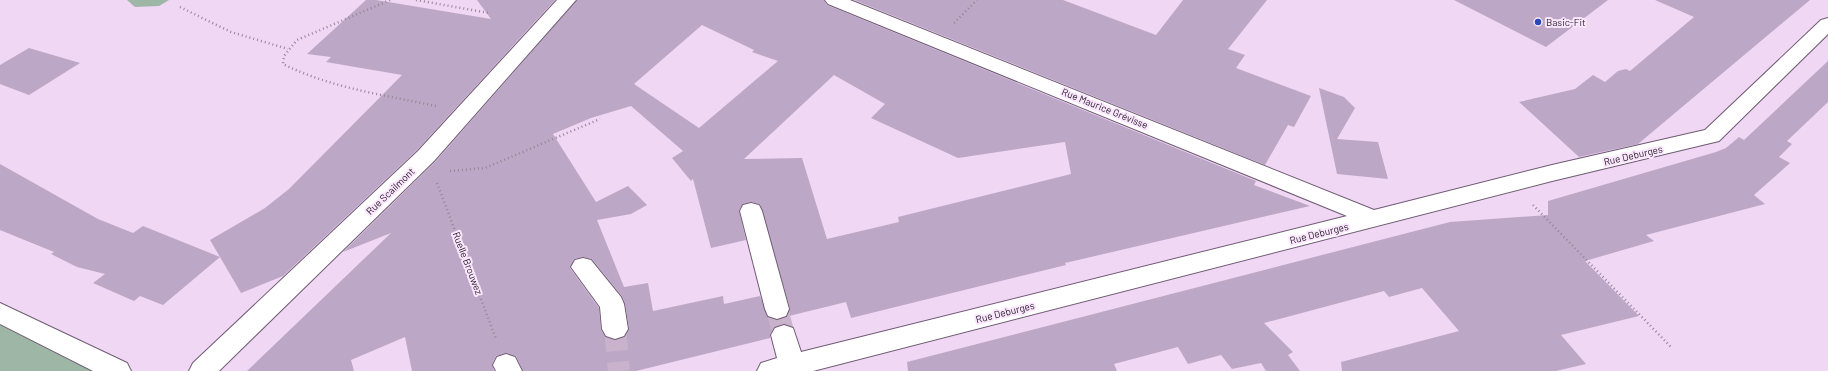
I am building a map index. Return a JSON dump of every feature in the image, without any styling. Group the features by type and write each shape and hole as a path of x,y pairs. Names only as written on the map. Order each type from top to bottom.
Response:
{"street":[{"name":"Rue Scailmont","path":"202,371 430,164 466,112 567,0"},
{"name":"Rue Maurice Grévisse","path":"834,0 937,40 1326,198 1374,219"},
{"name":"Rue Deburges","path":"781,368 1513,184 1712,136 1828,24"},
{"path":"751,211 777,308"},
{"path":"583,267 612,304 615,329"},
{"path":"0,313 118,371"},
{"path":"781,368 784,335"}],"path":[{"path":"390,0 297,40 288,49 284,56 283,64 292,69 335,84 466,112"},
{"path":"416,0 489,13"},
{"path":"937,40 977,0"},
{"path":"180,7 231,32 288,49"},
{"path":"430,164 486,168 600,119"},
{"name":"Ruelle Brouwez","path":"430,164 507,368"},
{"path":"1513,184 1672,348"}],"green space":[{"path":"127,0 169,0 159,6 135,7"},
{"path":"0,313 120,371 0,371"}],"building":[{"path":"366,0 376,0 491,19 477,0 555,0 417,150 283,276 241,293 210,240 265,208 289,189 402,75 326,62 331,57 307,54"},
{"path":"577,0 824,0 827,5 1256,181 1254,185 1310,206 1065,263 1066,265 851,318 846,302 789,316 791,326 784,324 775,327 770,334 770,338 636,371 523,371 516,356 506,353 496,356 492,364 494,371 412,371 405,337 351,360 354,371 247,371 391,233 343,252 435,162","holes":["702,25 754,50 752,52 778,61 699,128 634,84","834,75 885,104 871,118 958,158 1065,142 1071,174 898,217 899,222 827,239 802,158 744,159","631,106 683,151 672,158 691,181 693,179 711,248 746,240 739,210 743,204 751,202 760,204 790,309 786,317 777,320 768,317 760,296 724,304 723,296 653,311 648,283 624,287 597,220 631,214 647,205 628,186 596,202 553,134 591,118","583,257 592,259 622,296 625,304 629,329 624,337 615,340 606,337 601,330 599,308 570,268 574,259"]},
{"path":"854,0 1063,0 1156,35 1183,0 1267,0 1228,49 1245,55 1236,68 1311,96 1294,127 1288,125 1265,165"},
{"name":"Basic-Fit","path":"1454,0 1608,0 1546,47"},
{"path":"1655,0 1810,0 1638,144 1579,157 1519,102 1575,89 1593,75 1605,82 1618,71 1626,69 1630,71 1694,17"},
{"path":"29,48 80,63 29,95 0,84 0,65"},
{"path":"1828,61 1828,102 1787,141 1792,144 1779,157 1790,163 1754,195 1765,204 1646,235 1654,241 1585,261 1639,316 1561,335 1586,364 1556,371 1342,371 1341,362 1459,331 1422,288 1389,297 1384,291 1264,323 1293,352 1288,355 1300,371 1266,371 1261,363 1232,369 1221,355 1188,364 1178,347 1114,364 1117,371 908,371 907,362 1450,222 1548,215 1548,201 1716,152 1726,148 1739,137 1744,140"},
{"path":"1319,88 1344,97 1355,108 1337,139 1378,142 1388,179 1337,174"},
{"path":"0,164 98,219 133,233 143,226 220,257 163,305 140,296 134,301 93,283 105,274 77,267 51,254 54,252 0,230"}],"tunnel":[{"path":"777,309 784,335"},
{"path":"615,329 619,371"}],"place":[{"name":"Basic-Fit","path":"1538,22"}]}
